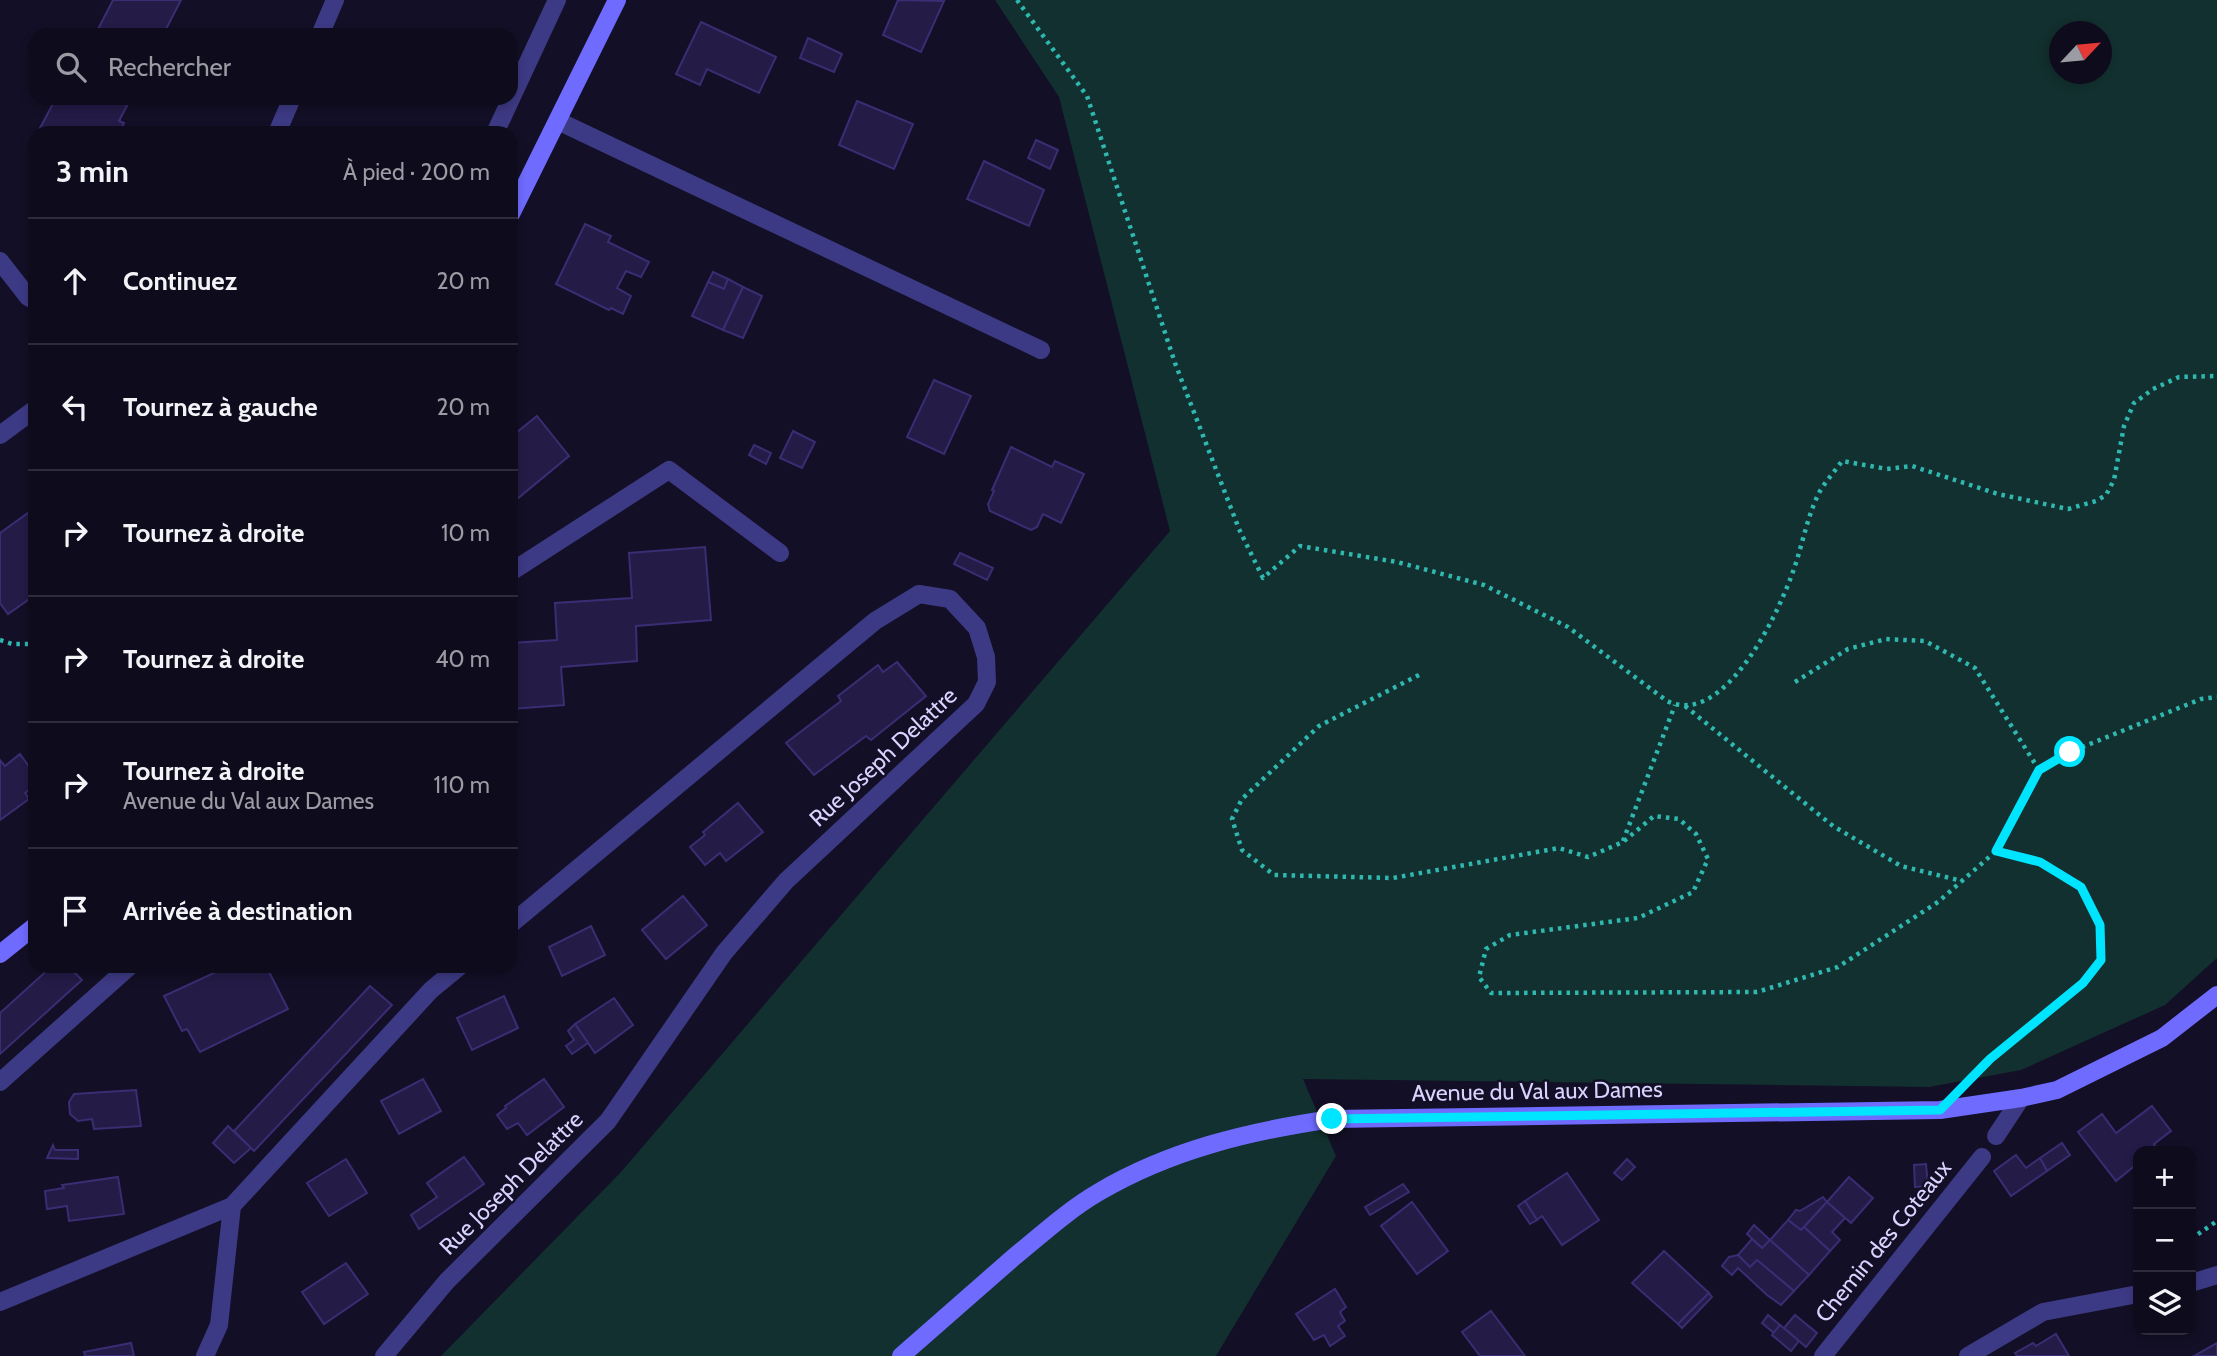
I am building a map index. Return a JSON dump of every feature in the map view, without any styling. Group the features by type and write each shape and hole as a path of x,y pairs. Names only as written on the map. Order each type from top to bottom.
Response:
{"main road":[{"path":"518,200 617,0"},
{"path":"0,954 28,932"},
{"name":"Avenue du Val aux Dames","path":"901,1356 1048,1228 1098,1192 1159,1163 1209,1144 1266,1129 1332,1119 1940,1110 2057,1090 2162,1038 2217,995"}],"street":[{"path":"323,28 335,0"},
{"path":"518,84 557,0"},
{"path":"279,126 289,105"},
{"path":"498,126 508,105"},
{"path":"558,121 1041,350"},
{"path":"0,261 28,297"},
{"path":"0,435 28,414"},
{"path":"518,567 669,470 780,553"},
{"name":"Rue Joseph Delattre","path":"384,1356 447,1281 608,1121 724,953 786,881 976,704 987,682 986,657 977,628 950,599 919,594 875,621 518,918"},
{"path":"0,1082 122,973"},
{"path":"0,1302 232,1206 431,990 452,973"},
{"path":"1996,1136 2021,1098"},
{"name":"Chemin des Coteaux","path":"1822,1356 1982,1157"},
{"path":"205,1356 219,1325 232,1206"},
{"path":"2196,1281 2217,1275"},
{"path":"1968,1356 2043,1312 2133,1295"}],"path":[{"path":"1017,0 1087,96 1175,363 1240,529 1263,578 1300,546 1397,562 1484,585 1568,627 1667,701 1685,706 1710,698 1753,653 1766,632 1791,577 1802,538 1821,491 1842,461 1887,469 1912,466 1998,494 2068,509 2096,501 2106,495 2114,480 2124,426 2134,403 2153,389 2179,377 2217,376"},
{"path":"0,639 12,644 28,644"},
{"path":"1794,682 1847,649 1886,639 1924,640 1975,668 2039,770"},
{"path":"1419,675 1318,726 1242,799 1232,819 1242,850 1274,875 1393,878 1559,848 1588,857 1623,842 1654,816 1679,819 1696,834 1708,859 1693,892 1638,918 1510,935 1486,949 1479,977 1491,993 1757,992 1838,967 1938,902 1996,851 2039,770 2094,742 2201,699 2217,697"},
{"path":"1623,842 1675,705"},
{"path":"1685,706 1833,826 1901,866 1962,881"},
{"path":"1940,1110 1990,1059 2083,983 2101,960 2100,925 2081,887 2040,862 1996,851"},
{"path":"2196,1236 2217,1221"}],"green space":[{"path":"995,0 2217,0 2217,958 2165,1005 2021,1070 1929,1087 1303,1079 1336,1156 1216,1356 441,1356 621,1172 1170,531 1059,97"}],"building":[{"path":"113,0 181,0 167,28 99,28"},
{"path":"898,0 944,1 921,52 883,35"},
{"path":"701,22 776,57 759,93 707,69 700,85 676,74"},
{"path":"808,38 842,54 834,72 800,58"},
{"path":"857,101 913,124 894,169 839,145"},
{"path":"52,105 127,105 119,121 124,123 122,126 41,126"},
{"path":"1036,140 1058,150 1050,169 1028,158"},
{"path":"984,161 1044,190 1029,226 967,199"},
{"path":"585,224 611,236 608,242 649,262 641,277 626,271 617,288 631,296 623,314 556,284"},
{"path":"713,272 728,279 724,289 708,282"},
{"path":"728,279 743,287 723,330 692,316 708,282 724,289"},
{"path":"743,287 762,296 743,338 723,330"},
{"path":"934,380 971,396 944,454 907,437"},
{"path":"537,416 569,456 518,498 518,431"},
{"path":"793,431 815,442 802,468 780,458"},
{"path":"754,445 771,453 766,464 749,455"},
{"path":"1011,447 1052,467 1055,461 1084,474 1061,523 1043,514 1037,527 1031,530 990,511 988,504 994,491 992,490"},
{"path":"28,513 28,600 8,614 0,603 0,533"},
{"path":"705,547 711,620 636,626 637,661 561,667 564,705 518,708 518,643 557,640 555,603 632,598 629,553"},
{"path":"960,553 993,568 987,580 954,564"},
{"path":"897,662 926,696 871,740 866,736 814,775 786,743 841,701 838,696 878,665 883,672"},
{"path":"20,754 28,765 28,791 25,793 28,800 0,820 0,760 5,766"},
{"path":"738,803 763,832 726,861 720,853 705,865 690,847 705,835 703,832"},
{"path":"683,896 707,925 666,959 642,930"},
{"path":"591,926 605,955 562,976 549,947"},
{"path":"44,973 75,973 82,980 0,1054 0,1013"},
{"path":"214,973 270,973 288,1009 200,1052 187,1029 182,1031 164,996"},
{"path":"370,986 392,1005 254,1151 234,1131"},
{"path":"504,996 518,1028 472,1050 457,1018"},
{"path":"614,998 633,1025 595,1053 575,1024"},
{"path":"575,1024 588,1043 572,1054 566,1046 574,1040 568,1031"},
{"path":"423,1079 441,1111 399,1134 381,1101"},
{"path":"544,1079 564,1107 527,1135 518,1123 507,1129 497,1115 505,1106"},
{"path":"136,1090 141,1126 94,1129 92,1119 78,1121 70,1114 69,1102 74,1094"},
{"path":"2152,1106 2171,1131 2154,1144 2155,1146 2133,1146 2133,1167 2116,1181 2078,1132 2102,1114 2116,1133"},
{"path":"228,1126 251,1148 234,1163 213,1143"},
{"path":"2062,1143 2070,1155 2047,1171 2040,1158"},
{"path":"53,1145 55,1150 78,1150 78,1159 47,1158"},
{"path":"2016,1155 2026,1168 2040,1158 2047,1171 2011,1196 1994,1171"},
{"path":"464,1157 484,1184 419,1229 411,1215 437,1197 427,1183"},
{"path":"346,1159 367,1193 329,1216 307,1183"},
{"path":"1627,1159 1635,1167 1622,1180 1614,1173"},
{"path":"1926,1164 1928,1186 1915,1187 1914,1165"},
{"path":"1567,1173 1599,1220 1562,1245 1542,1216 1537,1220 1525,1201"},
{"path":"118,1177 124,1214 69,1221 67,1206 47,1209 45,1191 64,1188 62,1185"},
{"path":"1849,1177 1873,1198 1851,1223 1827,1202"},
{"path":"1403,1184 1409,1192 1370,1215 1365,1207"},
{"path":"1823,1197 1827,1202 1801,1230 1788,1220 1796,1210 1800,1211"},
{"path":"1525,1201 1537,1220 1530,1224 1518,1206"},
{"path":"1412,1202 1448,1251 1417,1274 1381,1226"},
{"path":"1827,1202 1845,1218 1832,1232 1840,1240 1830,1251 1804,1227"},
{"path":"1788,1220 1801,1230 1804,1227 1830,1251 1809,1275 1770,1240"},
{"path":"1754,1225 1770,1240 1762,1248 1747,1234"},
{"path":"1752,1239 1762,1248 1770,1240 1809,1275 1794,1291 1757,1260 1750,1267 1738,1255"},
{"path":"1664,1251 1709,1293 1678,1324 1632,1283"},
{"path":"1738,1255 1750,1267 1757,1260 1794,1291 1781,1305 1738,1268 1732,1275 1722,1266 1729,1257"},
{"path":"346,1263 368,1294 324,1324 302,1292"},
{"path":"1335,1289 1346,1307 1340,1312 1345,1321 1338,1326 1345,1336 1330,1346 1324,1335 1314,1340 1296,1314"},
{"path":"1709,1293 1712,1297 1682,1328 1678,1324"},
{"path":"1491,1311 1525,1356 1480,1356 1462,1332"},
{"path":"1768,1315 1780,1325 1774,1333 1762,1323"},
{"path":"1795,1315 1817,1333 1806,1347 1784,1328"},
{"path":"1780,1325 1799,1341 1791,1351 1772,1335"},
{"path":"2056,1334 2069,1356 2017,1356 2015,1353 2033,1343 2036,1346"},
{"path":"131,1343 134,1356 85,1356 84,1352"},
{"path":"2217,1343 2217,1356 2194,1356"}],"route":[{"path":"1332,1119 1940,1110 1990,1059 2083,983 2101,960 2100,925 2081,887 2040,862 1996,851 2039,770 2070,752"}]}
